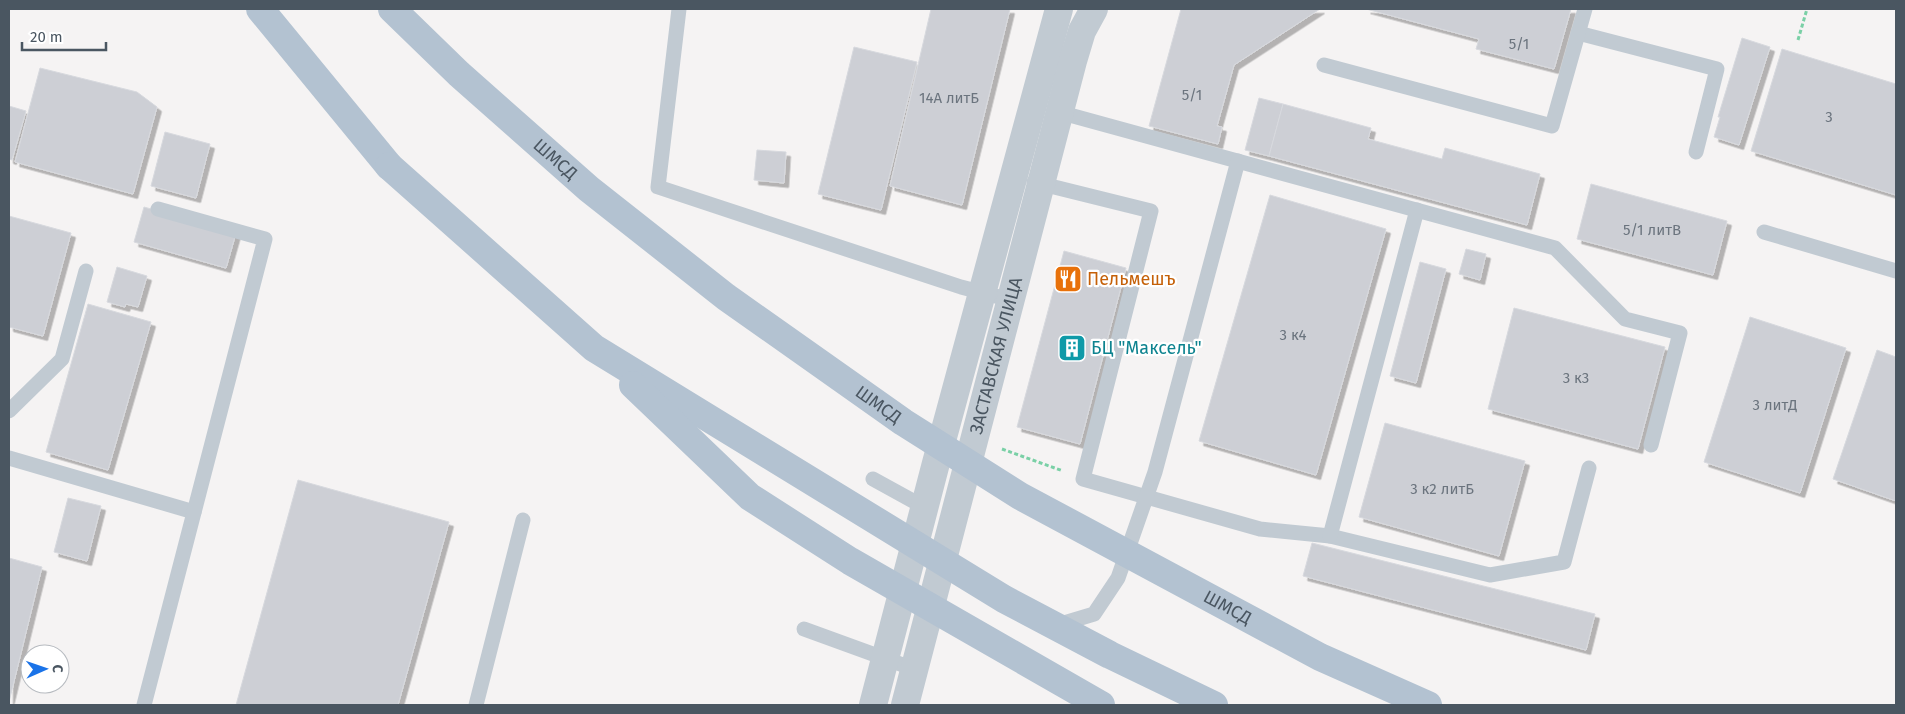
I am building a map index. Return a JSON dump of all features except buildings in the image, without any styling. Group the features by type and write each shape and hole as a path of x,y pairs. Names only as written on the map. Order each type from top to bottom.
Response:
{"main road":[{"path":"260,9 389,166 594,348 750,498 850,561 1101,705"},
{"name":"ШМСД","path":"392,9 459,74 589,189 726,297 904,422 1037,505 1320,657 1428,705"},
{"path":"594,348 1004,599 1110,655 1214,705"}],"street":[{"name":"ЗАСТАВСКАЯ УЛИЦА","path":"873,705 1012,176 1059,9"},
{"name":"ЗАСТАВСКАЯ УЛИЦА","path":"904,705 1060,112 1080,39 1094,9"}],"lane":[{"path":"679,9 658,187 981,292 1011,300"},
{"path":"1324,65 1552,126 1585,9"},
{"path":"1578,33 1716,69 1696,152"},
{"path":"1032,105 1555,248 1625,318 1680,333 1651,445"},
{"path":"941,564 1050,628 1094,614 1118,578 1158,462 1238,161"},
{"path":"1012,176 1151,212 1083,479 1260,529 1330,536 1490,575 1564,562 1589,468"},
{"path":"144,705 265,239 158,209"},
{"path":"1330,536 1417,210"},
{"path":"1764,232 1896,271"},
{"path":"9,411 62,359 86,271"},
{"path":"9,458 194,512"},
{"path":"873,479 924,507"},
{"path":"476,705 524,520"},
{"path":"804,629 914,669"}],"path":[{"path":"1798,40 1807,9"},
{"path":"1002,450 1083,479"}],"place":[{"name":"Пельмешъ","path":"1068,279"},
{"name":"БЦ \"Максель\"","path":"1072,348"}]}
